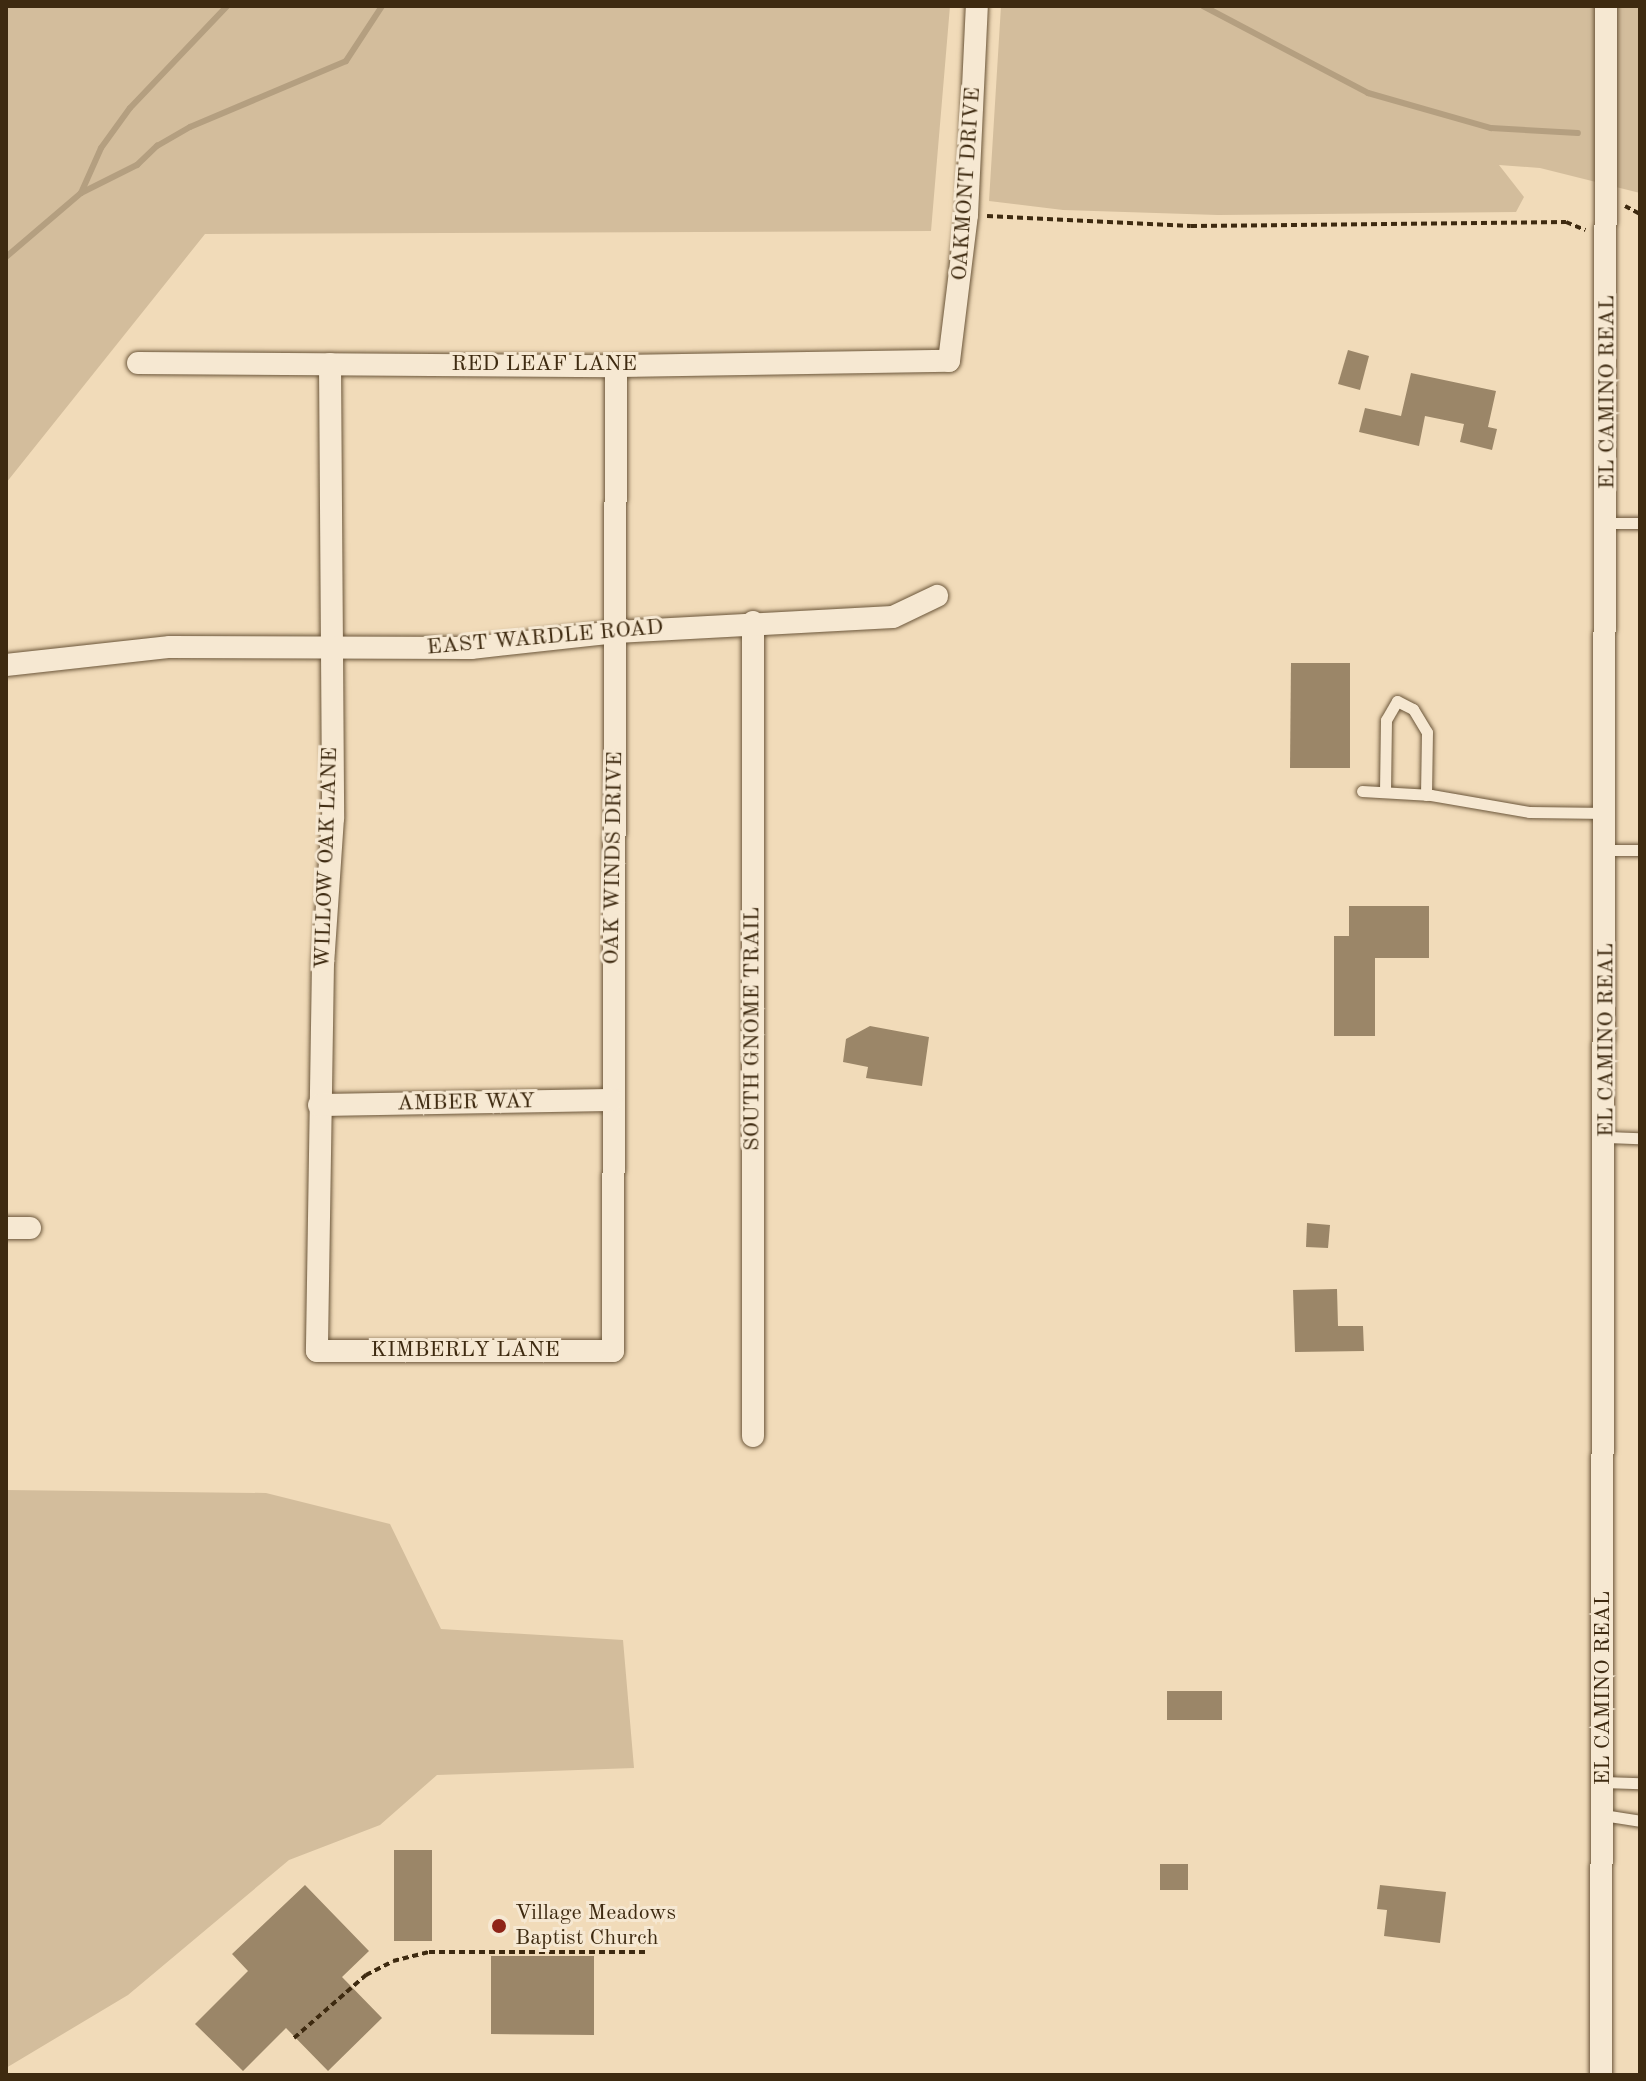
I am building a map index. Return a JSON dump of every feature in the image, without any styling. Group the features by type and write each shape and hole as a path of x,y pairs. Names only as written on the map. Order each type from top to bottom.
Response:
{"street":[{"name":"OAKMONT DRIVE","path":"949,361 967,215 977,6"},
{"name":"EL CAMINO REAL","path":"1601,2075 1609,240 1606,6"},
{"name":"RED LEAF LANE","path":"138,363 616,366 949,361"},
{"name":"WILLOW OAK LANE","path":"317,1351 319,1105 333,818 330,364"},
{"name":"OAK WINDS DRIVE","path":"613,1351 616,366"},
{"name":"EAST WARDLE ROAD","path":"6,665 170,647 471,648 616,632 753,622 893,617 937,596"},
{"name":"SOUTH GNOME TRAIL","path":"753,622 753,1436"},
{"name":"AMBER WAY","path":"319,1105 612,1100"},
{"path":"6,1228 30,1228"},
{"name":"KIMBERLY LANE","path":"317,1351 613,1351"}],"lane":[{"path":"1608,523 1640,523"},
{"path":"1385,792 1386,720 1397,701 1413,709 1427,732 1426,795"},
{"path":"1362,791 1426,795 1529,812 1607,813"},
{"path":"1607,850 1640,850"},
{"path":"1606,1137 1640,1138"},
{"path":"1603,1782 1640,1783"},
{"path":"1603,1815 1640,1821"}],"path":[{"path":"967,215 1176,226 1566,222 1609,240"},
{"path":"294,2038 366,1975 393,1961 429,1952 646,1952"}],"shaded area":[{"path":"6,6 950,6 931,231 205,234 6,483"},
{"path":"1001,6 1640,6 1640,193 1540,168 1499,165 1524,197 1516,212 1218,215 1063,210 989,201"},
{"path":"6,1490 266,1493 390,1524 441,1629 623,1640 634,1768 437,1775 380,1825 289,1860 128,1995 6,2068"}],"building":[{"path":"1348,350 1369,356 1360,390 1338,384"},
{"path":"1411,373 1496,391 1488,427 1497,429 1492,450 1460,442 1464,424 1425,416 1419,446 1359,432 1365,408 1401,416"},
{"path":"1291,663 1350,663 1350,768 1290,768"},
{"path":"1349,906 1429,906 1429,958 1375,958 1375,1036 1334,1036 1334,936 1349,936"},
{"path":"870,1026 929,1037 922,1086 866,1078 868,1067 843,1062 846,1039"},
{"path":"1307,1223 1330,1225 1328,1248 1306,1247"},
{"path":"1337,1289 1338,1326 1363,1326 1364,1351 1295,1352 1293,1290"},
{"path":"1167,1691 1222,1691 1222,1720 1167,1720"},
{"path":"394,1850 432,1850 432,1941 394,1941"},
{"path":"1160,1864 1188,1864 1188,1890 1160,1890"},
{"path":"305,1885 369,1951 342,1977 382,2018 328,2071 286,2028 243,2071 195,2024 248,1971 232,1954"},
{"path":"1380,1885 1446,1892 1440,1943 1384,1936 1387,1910 1377,1909"},
{"path":"491,1956 594,1956 594,2035 491,2034"}],"waterway":[{"path":"6,257 81,193 101,148 130,108 227,6"},
{"path":"81,193 137,165 157,146 190,127 346,61 382,6"},
{"path":"1203,6 1368,93 1491,128 1578,133"}],"place":[{"name":"Village Meadows Baptist Church","path":"499,1926"}]}
